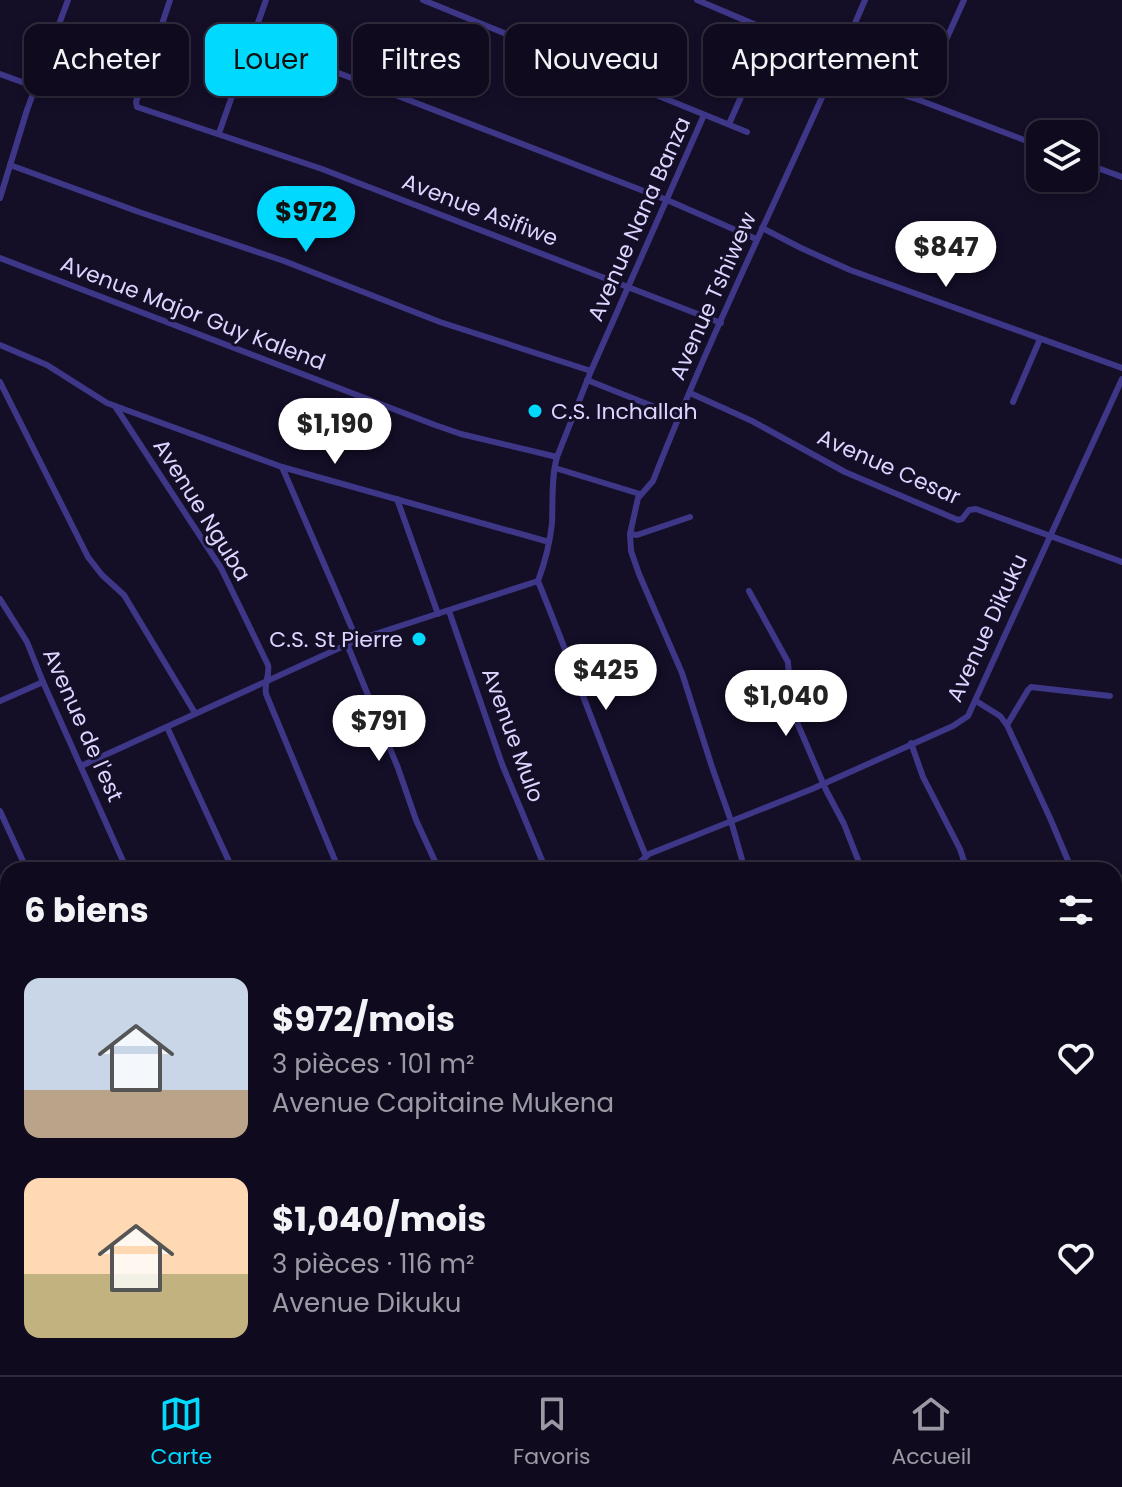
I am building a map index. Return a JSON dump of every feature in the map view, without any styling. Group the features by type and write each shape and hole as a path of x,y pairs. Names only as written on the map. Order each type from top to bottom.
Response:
{"street":[{"path":"59,24 68,0"},
{"name":"Avenue Asifiwe","path":"170,0 135,104 137,107 336,174 721,323"},
{"path":"258,24 266,0"},
{"name":"Avenue Nana Banza","path":"423,0 704,115 587,380 557,457 549,542 538,581"},
{"path":"697,0 754,24"},
{"name":"Avenue Tshiwew","path":"855,24 865,0"},
{"path":"919,100 964,0"},
{"path":"337,72 667,200 756,239"},
{"path":"0,74 24,83"},
{"path":"0,198 33,96"},
{"path":"219,133 233,96"},
{"path":"729,124 741,96"},
{"name":"Avenue Tshiwew","path":"630,534 640,494 653,481 756,239 823,96"},
{"path":"906,96 1026,141"},
{"path":"704,115 747,132"},
{"path":"10,165 284,261 440,322 591,371"},
{"path":"1098,168 1122,177"},
{"path":"762,228 850,270 1122,368"},
{"name":"Avenue Major Guy Kalend","path":"0,258 435,425 557,457"},
{"path":"1013,402 1040,339"},
{"path":"0,345 47,365 100,400 282,467 549,542"},
{"name":"Avenue Dikuku","path":"640,862 644,857 823,784 968,716 1122,379"},
{"path":"587,380 680,417"},
{"path":"0,382 88,557 124,595 195,713"},
{"name":"Avenue Cesar","path":"690,393 752,421 845,472 958,520 967,511 976,509 1122,562"},
{"name":"Avenue Nguba","path":"115,406 221,568 268,665 266,694 336,862"},
{"path":"282,467 357,640"},
{"path":"555,468 640,494"},
{"path":"397,499 438,614"},
{"path":"690,517 634,536 630,534 631,551 682,673 743,862"},
{"path":"81,766 347,644 538,581 645,862"},
{"path":"749,591 786,656 796,720 859,862"},
{"name":"Avenue de l'est","path":"0,599 27,642 123,862"},
{"name":"Avenue Mulo","path":"449,611 502,764 543,862"},
{"path":"347,644 435,862"},
{"path":"0,701 43,682"},
{"path":"1007,725 1031,687 1110,696"},
{"path":"976,701 1000,716 1007,725 1069,862"},
{"path":"167,727 229,862"},
{"path":"911,743 923,777 964,862"},
{"path":"0,811 23,862"}],"place":[{"name":"C.S. Inchallah","path":"535,411"},
{"name":"C.S. St Pierre","path":"419,639"}]}
